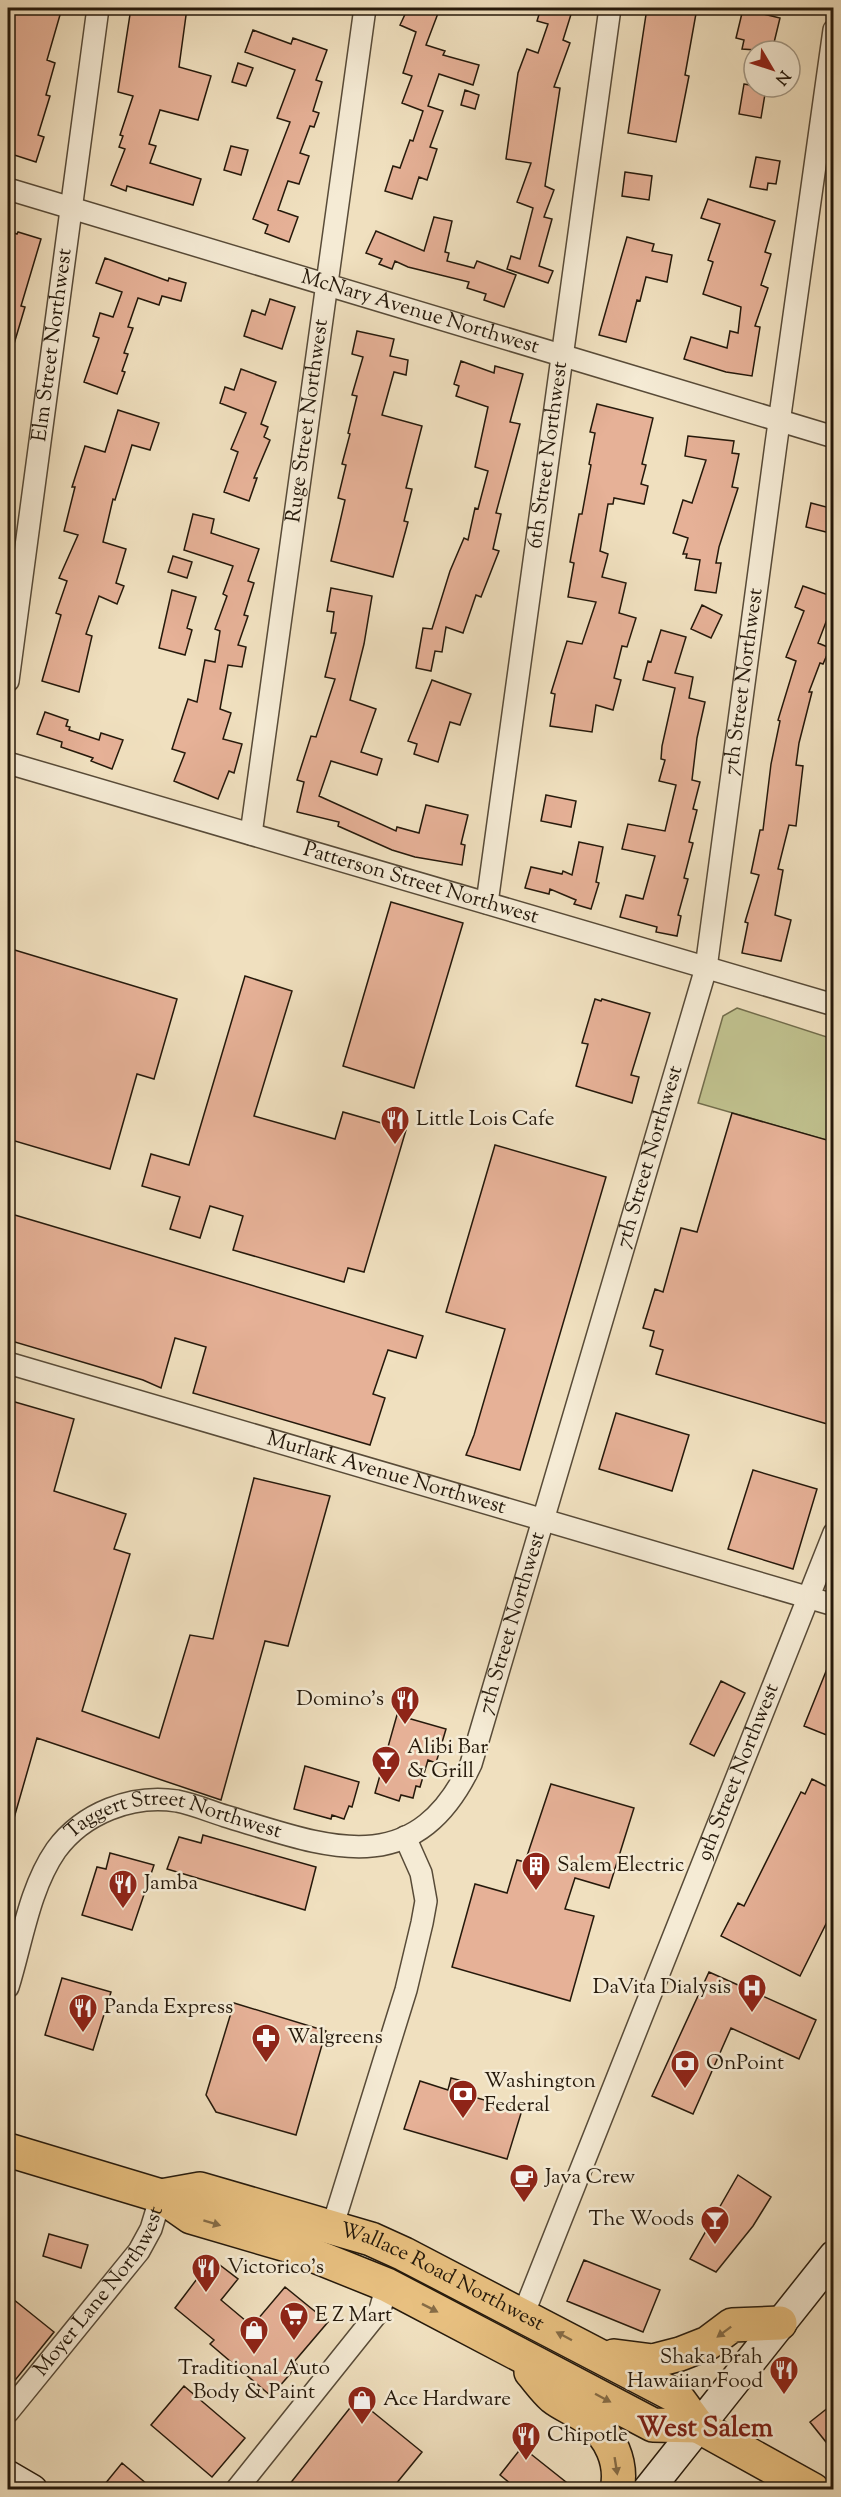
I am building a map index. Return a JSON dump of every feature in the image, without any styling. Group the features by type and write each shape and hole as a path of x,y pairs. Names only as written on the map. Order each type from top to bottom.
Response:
{"main road":[{"name":"Wallace Road Northwest","path":"8,2150 161,2196 191,2217 290,2246 387,2285 653,2425 698,2426"},
{"name":"Wallace Road Northwest","path":"161,2196 200,2189 371,2239 523,2315 676,2396 698,2426 813,2490"},
{"path":"648,2490 834,2256"},
{"path":"597,2354 652,2361 680,2354 708,2343 732,2325 780,2323"},
{"path":"510,2349 553,2397 588,2418 603,2432 612,2447 618,2466 617,2490"},
{"path":"8,2476 32,2490"}],"street":[{"name":"Elm Street Northwest","path":"8,681 98,8"},
{"name":"Ruge Street Northwest","path":"251,834 365,8"},
{"name":"6th Street Northwest","path":"487,903 610,8"},
{"name":"7th Street Northwest","path":"405,1837 425,1826 444,1809 459,1791 471,1764 706,968 834,30"},
{"name":"McNary Avenue Northwest","path":"8,189 834,437"},
{"name":"Patterson Street Northwest","path":"8,763 834,1005"},
{"name":"Murlark Avenue Northwest","path":"8,1363 834,1605"},
{"name":"9th Street Northwest","path":"523,2315 834,1533"},
{"name":"Taggert Street Northwest","path":"8,1987 34,1897 51,1858 70,1834 90,1819 119,1805 147,1800 178,1801 318,1844 361,1849 405,1837"},
{"path":"332,2228 406,1990 424,1912 426,1901 421,1873 405,1837"},
{"name":"Moyer Lane Northwest","path":"8,2412 139,2252 151,2229 161,2196"},
{"path":"236,2490 380,2310 387,2285"}],"green space":[{"path":"737,1008 833,1039 833,1142 698,1103 723,1016"}],"building":[{"path":"14,8 62,8 47,60 55,63 46,95 50,96 38,135 44,137 36,162 8,153 8,14 11,15"},
{"path":"131,8 187,8 179,67 211,76 198,120 160,110 149,144 156,146 150,163 201,179 193,205 127,186 126,191 111,185 125,149 119,147 123,136 120,135 133,96 118,92"},
{"path":"408,8 440,8 426,45 445,51 443,55 479,65 473,85 439,74 428,106 443,111 430,147 437,149 427,180 419,177 412,199 385,191 393,166 400,168 410,140 413,141 423,111 402,103 412,76 403,73 416,32 400,25"},
{"path":"541,8 573,8 563,40 570,43 554,87 560,88 545,186 554,190 544,217 552,219 539,266 553,271 548,283 507,269 511,256 520,259 533,208 517,202 531,163 506,159 518,73 527,49 538,53 548,24 537,21"},
{"path":"647,8 697,8 685,75 689,76 676,142 628,133"},
{"path":"743,9 780,18 775,39 736,38"},
{"path":"253,30 291,44 293,38 327,50 316,80 322,82 313,111 319,113 314,127 310,126 300,153 309,156 299,184 288,181 278,210 298,217 289,242 265,233 268,225 253,219 290,122 277,118 295,70 245,52"},
{"path":"238,63 253,68 246,86 232,82"},
{"path":"465,90 479,95 475,109 461,105"},
{"path":"742,96 742,99 764,99 761,118 739,114"},
{"path":"231,146 248,150 241,175 224,170"},
{"path":"756,157 780,161 776,184 768,183 767,190 750,187"},
{"path":"625,172 652,176 649,200 622,196"},
{"path":"708,199 775,221 765,252 771,254 761,285 768,288 755,326 760,327 752,376 726,372 684,359 691,337 727,348 730,331 738,333 741,307 703,294 713,262 708,260 720,224 701,218"},
{"path":"434,217 452,221 445,252 449,253 447,261 474,268 477,261 516,275 504,307 484,300 486,294 467,288 469,282 408,267 395,261 392,269 379,264 382,259 366,253 376,231 424,251"},
{"path":"8,231 41,239 21,306 25,307 11,354 8,354"},
{"path":"627,237 654,244 652,251 672,255 667,282 646,277 640,301 637,300 626,342 599,335"},
{"path":"105,258 168,281 169,278 186,283 181,301 162,296 159,305 138,298 128,327 133,328 124,353 128,354 122,371 125,372 117,394 84,382 99,338 93,336 100,313 113,317 122,292 96,283"},
{"path":"270,299 295,307 282,349 244,336 252,310 265,315"},
{"path":"357,331 394,339 390,356 408,360 406,375 394,372 382,415 422,426 406,488 412,489 404,521 408,522 393,577 331,561 345,500 338,498 346,465 342,464 357,396 352,395 363,357 352,354"},
{"path":"461,361 494,373 495,366 523,374 510,422 520,424 496,513 501,514 493,549 499,551 481,597 476,595 463,633 446,627 442,652 435,651 431,671 416,668 423,628 432,629 450,571 464,538 468,540 475,508 478,509 488,471 475,467 488,407 456,396 459,386 454,384"},
{"path":"241,369 276,382 261,424 268,427 264,437 270,440 254,478 257,478 249,501 224,492 238,452 231,449 246,413 220,403 225,387 234,390"},
{"path":"597,404 653,418 642,464 646,465 641,484 648,486 644,504 614,498 613,504 608,504 600,551 608,554 602,577 626,583 619,613 636,618 627,647 622,646 614,678 621,680 613,710 596,705 592,732 550,726 555,694 551,693 567,641 582,644 596,602 568,597 574,563 570,562 591,465 589,464 595,433 590,432"},
{"path":"118,410 159,423 150,450 132,445 115,500 113,499 103,542 126,549 116,583 124,586 117,604 99,596 86,634 92,636 79,692 42,681 61,615 56,613 67,581 59,578 78,535 64,531 75,487 72,487 85,446 105,452"},
{"path":"688,436 734,441 732,453 739,454 732,487 738,488 716,563 721,563 716,593 695,590 700,560 686,558 687,554 683,554 688,538 673,533 683,500 692,503 706,460 685,456"},
{"path":"811,503 834,509 834,534 806,527"},
{"path":"193,514 214,519 211,533 259,549 248,581 254,583 244,615 248,616 238,645 246,647 242,667 228,665 220,709 231,713 223,739 242,744 234,773 229,771 218,799 174,781 185,753 172,749 188,699 197,702 205,660 215,662 220,631 215,629 227,596 223,594 233,566 184,550"},
{"path":"173,556 192,562 187,578 168,572"},
{"path":"803,586 834,597 834,601 818,643 830,648 823,664 820,663 809,692 812,692 799,743 796,765 803,766 796,826 789,825 778,869 783,870 775,915 791,920 781,961 742,953 748,923 745,922 759,875 751,873 760,830 763,830 771,764 780,721 778,720 796,661 786,657 804,611 795,607"},
{"path":"331,588 372,596 364,644 350,700 376,709 361,752 382,759 377,775 331,761 319,796 396,831 397,827 419,833 426,805 468,815 461,844 465,845 462,865 415,857 392,850 338,826 339,822 297,812 304,782 297,780 311,736 316,737 335,679 325,677 336,633 331,633 334,612 327,611"},
{"path":"172,590 196,597 187,628 192,630 185,655 159,648"},
{"path":"702,605 722,615 711,638 691,629"},
{"path":"661,630 686,637 675,673 693,677 689,698 705,702 697,738 692,780 700,782 693,809 697,810 689,842 693,843 684,878 688,879 678,915 681,916 677,936 656,932 657,927 620,917 626,895 643,899 655,856 622,849 628,824 665,831 676,785 659,781 665,760 661,759 662,746 675,688 643,680"},
{"path":"432,680 471,694 460,725 450,722 438,762 414,754 417,744 408,741"},
{"path":"45,712 68,720 66,726 70,727 69,730 99,740 101,733 123,740 112,769 91,761 93,758 61,747 62,742 37,734"},
{"path":"546,795 576,801 571,827 541,821"},
{"path":"579,842 603,847 596,882 599,883 591,909 574,904 576,900 550,889 549,894 525,888 531,867 562,874 563,871 572,875"},
{"path":"391,902 463,923 414,1088 343,1066"},
{"path":"8,948 177,999 154,1079 137,1074 110,1169 8,1139"},
{"path":"245,976 292,991 254,1116 335,1139 343,1112 406,1130 364,1272 348,1268 344,1282 233,1250 243,1216 210,1206 200,1238 170,1229 180,1197 142,1186 151,1154 189,1165"},
{"path":"595,999 650,1013 631,1075 639,1077 632,1103 576,1086 588,1044 582,1043"},
{"path":"732,1113 834,1142 834,1426 656,1374 663,1350 650,1346 654,1331 643,1328 655,1289 663,1292 681,1228 697,1232"},
{"path":"495,1145 606,1177 520,1470 466,1455 505,1329 446,1312"},
{"path":"8,1213 423,1336 416,1358 388,1350 373,1394 385,1398 370,1445 193,1393 206,1347 175,1338 161,1388 143,1380 8,1340"},
{"path":"8,1400 74,1419 54,1491 126,1514 114,1549 130,1554 82,1711 159,1738 190,1635 213,1639 254,1478 330,1496 288,1646 265,1641 221,1800 37,1738 12,1825 8,1824"},
{"path":"616,1413 689,1435 672,1491 599,1469"},
{"path":"753,1470 817,1489 793,1569 728,1549"},
{"path":"834,1654 834,1738 804,1726"},
{"path":"721,1681 745,1693 714,1756 690,1744"},
{"path":"397,1715 446,1729 436,1763 428,1760 420,1787 416,1786 413,1798 401,1795 399,1801 375,1793"},
{"path":"305,1766 359,1782 352,1807 349,1806 344,1819 332,1815 331,1819 294,1809"},
{"path":"812,1779 834,1790 834,1923 828,1920 800,1976 721,1936 738,1903 744,1906 801,1792 805,1794"},
{"name":"Salem Electric","path":"551,1784 634,1808 609,1888 575,1878 565,1909 594,1916 570,2001 452,1967 475,1884 507,1893 517,1860 525,1862"},
{"path":"203,1835 316,1867 305,1910 167,1869 179,1837 201,1843"},
{"path":"110,1853 154,1865 132,1930 82,1915 97,1867 106,1869"},
{"path":"709,1972 816,2020 799,2059 731,2028 693,2114 652,2096"},
{"path":"62,1978 111,1992 93,2050 45,2035"},
{"name":"Walgreens","path":"234,2003 326,2031 296,2135 216,2112 206,2095"},
{"name":"Washington Federal","path":"451,2078 466,2082 462,2094 522,2110 507,2159 404,2129 420,2081 448,2090"},
{"path":"738,2175 771,2197 753,2226 716,2272 690,2259"},
{"path":"49,2234 88,2245 81,2268 43,2256"},
{"path":"212,2259 238,2279 221,2300 252,2326 285,2287 328,2322 294,2362 298,2365 271,2396 210,2344 214,2340 175,2308"},
{"path":"584,2260 660,2290 643,2332 567,2301"},
{"path":"8,2295 54,2332 8,2389"},
{"path":"184,2386 245,2438 212,2477 151,2425"},
{"name":"Ace Hardware","path":"357,2399 422,2452 391,2490 285,2490"},
{"path":"834,2403 834,2452 810,2422"},
{"name":"Chipotle","path":"522,2447 576,2490 518,2490 500,2475"},
{"path":"122,2463 154,2490 100,2490"}],"place":[{"name":"Little Lois Cafe","path":"395,1146"},
{"name":"Domino's","path":"405,1726"},
{"name":"Alibi Bar & Grill","path":"386,1786"},
{"name":"Salem Electric","path":"536,1892"},
{"name":"Jamba","path":"123,1910"},
{"name":"DaVita Dialysis","path":"752,2014"},
{"name":"Panda Express","path":"83,2034"},
{"name":"Walgreens","path":"266,2064"},
{"name":"OnPoint","path":"685,2090"},
{"name":"Washington Federal","path":"463,2120"},
{"name":"Java Crew","path":"524,2204"},
{"name":"The Woods","path":"715,2246"},
{"name":"Victorico's","path":"206,2294"},
{"name":"E Z Mart","path":"294,2342"},
{"name":"Traditional Auto Body & Paint","path":"254,2356"},
{"name":"Shaka Brah Hawaiian Food","path":"784,2396"},
{"name":"Ace Hardware","path":"362,2426"},
{"name":"Chipotle","path":"526,2462"}],"district":[{"name":"West Salem","path":"705,2429"}]}
